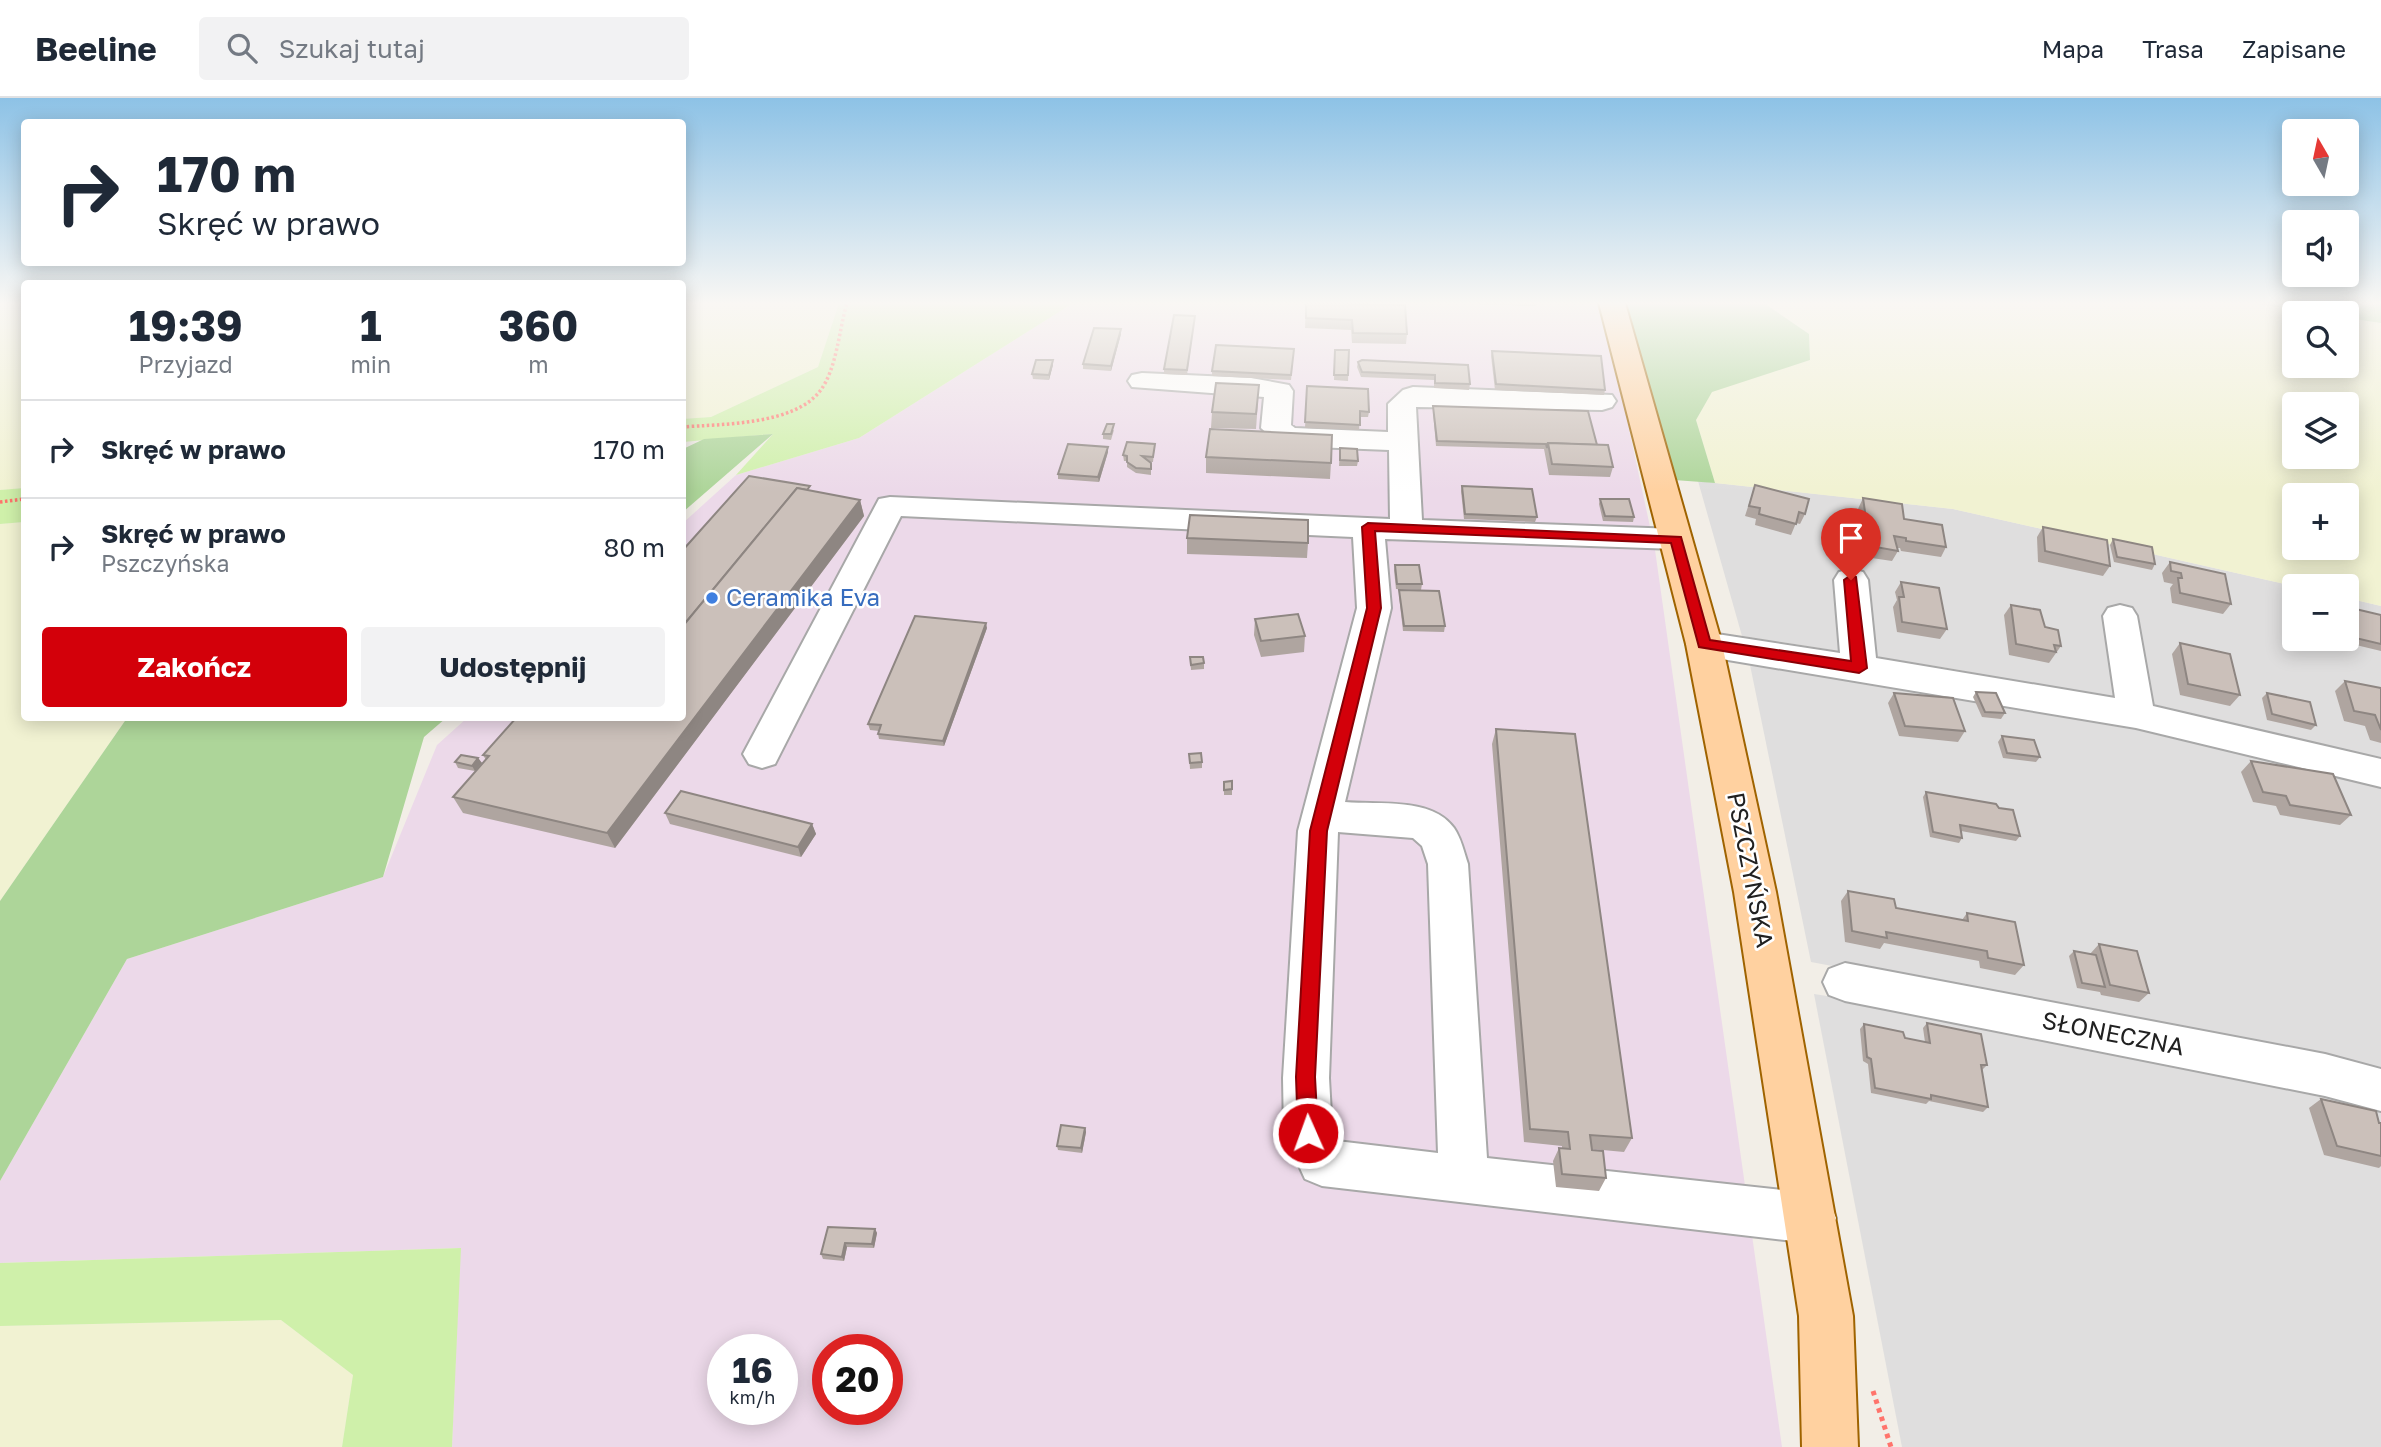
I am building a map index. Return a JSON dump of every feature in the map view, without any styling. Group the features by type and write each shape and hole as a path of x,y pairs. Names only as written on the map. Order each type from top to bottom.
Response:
{"main road":[{"name":"PSZCZYŃSKA","path":"1629,366 1704,644 1755,892 1826,1316 1829,1447"}],"street":[{"path":"1142,381 1251,386 1279,391 1276,429 1288,436 1403,442"},
{"path":"1602,401 1413,396 1402,404 1403,442 1374,608 1318,831 1306,1077 1308,1133 1322,1163 1811,1218"},
{"path":"762,754 890,506 1194,522 1676,540"},
{"path":"1851,580 1859,668"},
{"path":"2120,616 2136,715"},
{"path":"1704,644 2136,715 2381,773"},
{"path":"1322,816 1423,823 1439,838 1448,864 1464,1178"},
{"name":"SŁONECZNA","path":"1845,982 2325,1075 2381,1090"}],"path":[{"path":"686,427 764,419 806,405 822,390 829,366"},
{"path":"0,502 21,499"}],"shaded area":[{"path":"973,366 1615,366 1655,550 1782,1447 452,1447 460,1248 0,1263 0,1181 127,959 383,877 437,745 464,721 686,721 686,520 736,475 859,438"},
{"path":"1698,481 1953,509 2282,583 2282,651 2359,651 2359,601 2381,606 2381,762 1960,670 1742,636"},
{"path":"1750,665 1968,693 2190,735 2381,780 2381,1078 2233,1041 1811,962"},
{"path":"1814,994 1924,1011 2292,1086 2381,1109 2381,1447 1902,1447"}],"green space":[{"path":"0,366 21,366 21,488 0,490"},
{"path":"686,366 818,366 818,367 711,417 686,419"},
{"path":"973,366 859,438 736,475 773,434 686,442 686,419 711,417 818,367"},
{"path":"1642,366 1792,366 1712,392 1696,420 1715,483 1674,480"},
{"path":"1791,366 2282,366 2282,378 2359,378 2359,366 2381,366 2381,606 2359,601 2359,574 2282,574 2282,583 1953,509 1715,483 1696,420 1712,391"},
{"path":"773,434 686,509 686,448 704,439"},
{"path":"21,488 21,522 0,524 0,490"},
{"path":"21,522 21,721 125,721 0,901 0,524"},
{"path":"125,721 443,721 424,737 383,877 127,959 0,1181 0,901"},
{"path":"461,1248 452,1447 342,1447 353,1375 281,1320 0,1326 0,1263"},
{"path":"281,1320 353,1375 342,1447 0,1447 0,1326"}],"building":[{"path":"1034,366 1051,366 1049,375 1032,374"},
{"path":"1165,366 1188,366 1187,370 1164,369"},
{"path":"1213,366 1292,366 1291,375 1212,371"},
{"path":"1334,366 1348,366 1348,375 1334,375"},
{"path":"1360,366 1468,366 1470,384 1435,383 1435,375 1362,372"},
{"path":"1494,366 1602,366 1605,390 1496,384"},
{"path":"1216,383 1259,385 1256,414 1212,412"},
{"path":"1307,386 1368,389 1369,412 1360,411 1360,425 1305,422"},
{"path":"1433,406 1588,411 1597,445 1548,443 1547,448 1546,444 1437,441"},
{"path":"1107,424 1114,424 1111,434 1103,434"},
{"path":"1210,429 1332,435 1331,463 1206,457"},
{"path":"1127,442 1155,444 1153,457 1142,456 1151,463 1151,469 1136,468 1127,462 1127,456 1123,455"},
{"path":"1548,443 1608,445 1613,467 1552,464"},
{"path":"1068,444 1108,447 1098,477 1058,474"},
{"path":"1340,448 1357,449 1358,461 1340,460"},
{"path":"749,476 810,486 807,490 797,488 686,622 686,547"},
{"path":"1755,485 1809,499 1805,514 1799,512 1796,524 1759,514 1760,508 1749,506"},
{"path":"1462,486 1532,489 1537,517 1465,514"},
{"path":"797,488 860,500 607,833 453,797 489,756 483,755 513,721 686,721 686,622"},
{"path":"1863,498 1902,504 1904,519 1942,525 1946,547 1906,541 1906,538 1894,536 1898,551 1870,546"},
{"path":"1600,499 1629,499 1634,517 1605,516"},
{"path":"1190,515 1308,520 1308,543 1187,538"},
{"path":"2043,527 2107,540 2110,566 2045,551"},
{"path":"2113,539 2152,547 2155,564 2117,557"},
{"path":"2170,562 2225,574 2231,604 2180,593 2178,578 2182,578 2181,573 2171,571"},
{"path":"1395,565 1419,565 1422,584 1397,584"},
{"path":"1901,582 1939,588 1947,629 1902,622 1899,597 1904,597"},
{"path":"1399,590 1439,591 1445,626 1404,626"},
{"path":"2011,605 2040,610 2045,627 2058,630 2061,646 2054,645 2056,652 2016,644"},
{"path":"2359,610 2381,615 2381,644 2359,639"},
{"path":"1298,614 1305,636 1261,641 1255,619"},
{"path":"915,616 986,623 943,741 878,734 881,725 868,724"},
{"path":"2180,643 2230,654 2240,695 2188,684"},
{"path":"1190,657 1203,657 1204,663 1191,665"},
{"path":"2345,681 2381,688 2381,730 2375,715 2354,711"},
{"path":"1976,692 1996,693 2005,713 1985,712"},
{"path":"1894,693 1953,698 1965,731 1905,726"},
{"path":"2267,693 2310,702 2316,725 2272,714"},
{"path":"1496,729 1575,734 1632,1138 1590,1135 1592,1150 1603,1151 1606,1178 1562,1174 1559,1148 1570,1149 1568,1132 1530,1129"},
{"path":"2002,736 2034,740 2040,757 2007,753"},
{"path":"1201,753 1202,762 1190,763 1189,754"},
{"path":"461,755 478,758 472,766 455,762"},
{"path":"2251,761 2333,774 2351,815 2290,805 2286,796 2263,792"},
{"path":"1232,781 1232,789 1224,790 1224,782"},
{"path":"681,791 812,824 798,847 665,813"},
{"path":"1926,792 1996,804 1999,808 2013,810 2020,836 1960,825 1962,838 1933,832"},
{"path":"1848,891 1894,899 1896,908 1968,921 1967,913 2015,922 2024,965 1988,958 1987,951 1886,932 1887,938 1852,931"},
{"path":"2099,944 2137,951 2149,993 2110,985"},
{"path":"2074,951 2096,955 2105,987 2082,983"},
{"path":"1927,1023 1981,1034 1987,1065 1981,1065 1988,1107 1931,1095 1931,1099 1875,1088 1871,1059 1867,1057 1864,1024 1903,1032 1905,1038 1930,1043"},
{"path":"2321,1099 2376,1111 2381,1123 2381,1156 2337,1146"},
{"path":"1061,1125 1085,1128 1081,1148 1057,1146"},
{"path":"828,1227 875,1229 872,1244 845,1243 842,1257 821,1254"}],"place":[{"name":"Ceramika Eva","path":"712,598"}],"route":[{"path":"1308,1133 1306,1077 1318,831 1374,608 1368,527 1676,540 1704,644 1859,668 1851,580"}]}
